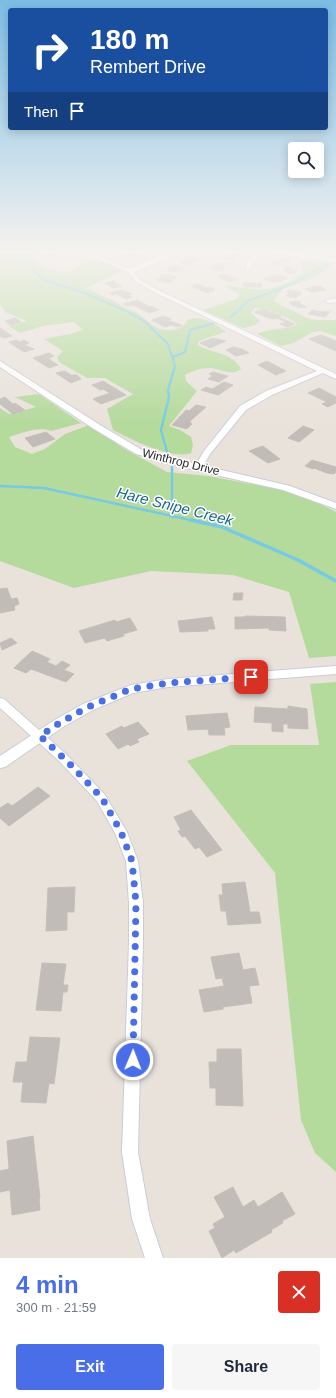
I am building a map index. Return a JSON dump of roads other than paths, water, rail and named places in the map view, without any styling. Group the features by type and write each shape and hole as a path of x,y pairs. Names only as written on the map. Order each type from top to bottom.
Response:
{"street":[{"path":"191,308 336,377"},
{"name":"Winthrop Drive","path":"0,363 97,427 139,452 198,468 286,488 336,506"},
{"path":"198,468 207,453 243,408 269,393 323,371"},
{"path":"0,763 58,724 88,707 131,689 168,683 336,670"},
{"path":"0,702 68,762 102,798 121,832 132,861 136,903 136,942 130,1152 140,1219 154,1258"}],"waterway":[{"path":"118,308 145,322 168,344 175,366 174,370"},
{"path":"231,317 241,308"},
{"path":"173,357 185,352 190,330 214,323"},
{"path":"167,452 161,430 169,397 168,390 174,369"},
{"path":"172,467 172,516"},
{"name":"Hare Snipe Creek","path":"0,486 44,488 172,516"},
{"name":"Hare Snipe Creek","path":"172,516 195,521"},
{"name":"Hare Snipe Creek","path":"191,520 222,527 298,560 336,581"}]}
